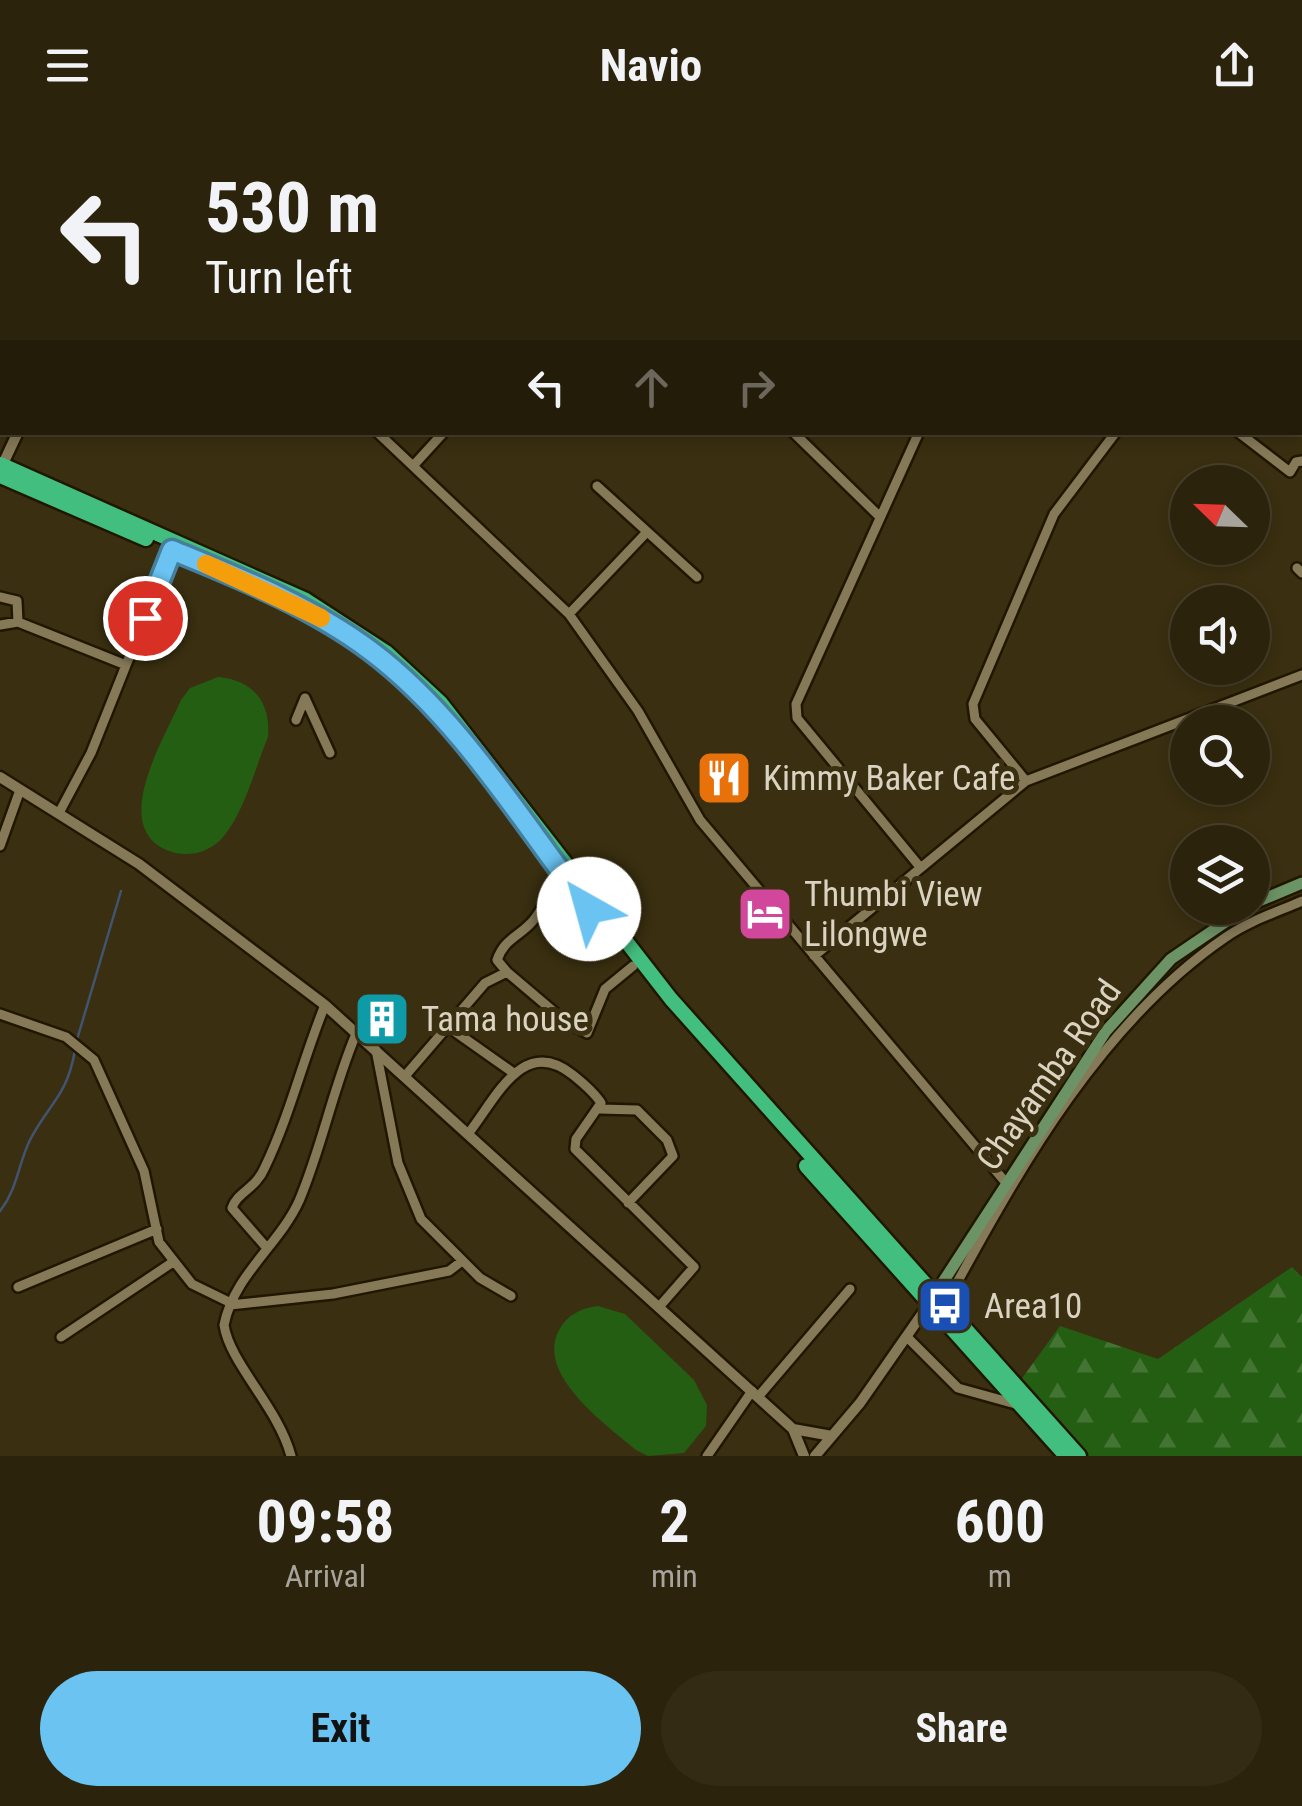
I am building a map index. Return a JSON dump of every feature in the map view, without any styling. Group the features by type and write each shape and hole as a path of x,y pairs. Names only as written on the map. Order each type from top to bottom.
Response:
{"highway":[{"path":"1,468 304,608 384,661 457,737 634,966 932,1299 1079,1456"},
{"path":"1,468 306,600 350,626 417,677 481,752 671,999 1066,1456"}],"main road":[{"name":"Chayamba Road","path":"1270,896 1302,882"},
{"name":"Chayamba Road","path":"932,1299 1089,1055 1171,959 1221,925"}],"street":[{"path":"1,468 17,435"},
{"path":"381,435 569,614 638,711 689,805 1007,1184"},
{"path":"413,466 441,435"},
{"path":"796,435 880,517"},
{"path":"918,435 801,690 797,718 920,866"},
{"path":"1026,781 975,718 973,704 1054,514 1114,435"},
{"path":"1242,435 1290,472 1296,462 1302,461"},
{"path":"597,486 696,578"},
{"path":"569,614 646,532"},
{"path":"59,813 92,753 172,550"},
{"path":"0,597 18,601 18,622"},
{"path":"0,624 18,622 126,666"},
{"path":"814,956 1026,781 1302,675"},
{"path":"296,720 305,698 330,753"},
{"path":"0,777 139,864 324,1005 793,1429 804,1456"},
{"path":"0,846 20,790"},
{"path":"567,880 550,890 531,923 505,942 497,960 566,1022 587,1033 604,989 634,966"},
{"path":"953,1290 1075,1091 1112,1042 1227,937 1302,901"},
{"path":"405,1076 485,983 507,972"},
{"path":"266,1247 232,1208 239,1196 260,1178 276,1144 324,1005"},
{"path":"0,1014 66,1038 94,1060 144,1171 159,1242 192,1284 230,1304 333,1294 436,1274 462,1261"},
{"path":"447,1026 515,1074"},
{"path":"291,1456 276,1415 226,1336 230,1304 298,1203 338,1075 356,1034"},
{"path":"376,1050 398,1163 421,1219 462,1261 498,1291 511,1296"},
{"path":"468,1134 515,1074 532,1060 550,1059 598,1097 600,1109 576,1139 575,1149 694,1267 659,1308"},
{"path":"600,1109 637,1110 667,1140 673,1156 628,1202"},
{"path":"18,1287 157,1229"},
{"path":"61,1337 173,1262"},
{"path":"707,1456 755,1394 850,1288"},
{"path":"815,1456 908,1338 932,1299"},
{"path":"908,1338 958,1388 1022,1406"},
{"path":"793,1429 832,1436"}],"green space":[{"path":"218,677 241,683 257,695 266,713 268,737 244,801 224,836 202,851 176,853 155,843 144,827 141,807 145,784 181,700 190,688"},
{"path":"1292,1267 1302,1277 1302,1456 1082,1456 1020,1381 1060,1326 1158,1359"},
{"path":"598,1306 625,1314 694,1380 707,1405 706,1426 684,1453 648,1456 636,1450 593,1413 565,1381 554,1347 559,1330 575,1313"}],"waterway":[{"path":"76,1043 121,891"},
{"path":"0,1211 11,1194 30,1140 67,1079 75,1050"}],"slow traffic":[{"path":"206,564 321,618"}],"place":[{"name":"Kimmy Baker Cafe","path":"724,778"},
{"name":"Thumbi View Lilongwe","path":"765,914"},
{"name":"Tama house","path":"382,1019"},
{"name":"Area10","path":"945,1306"}],"route":[{"path":"145,618 172,550 304,608 346,634 384,661 435,711 589,909"}]}
